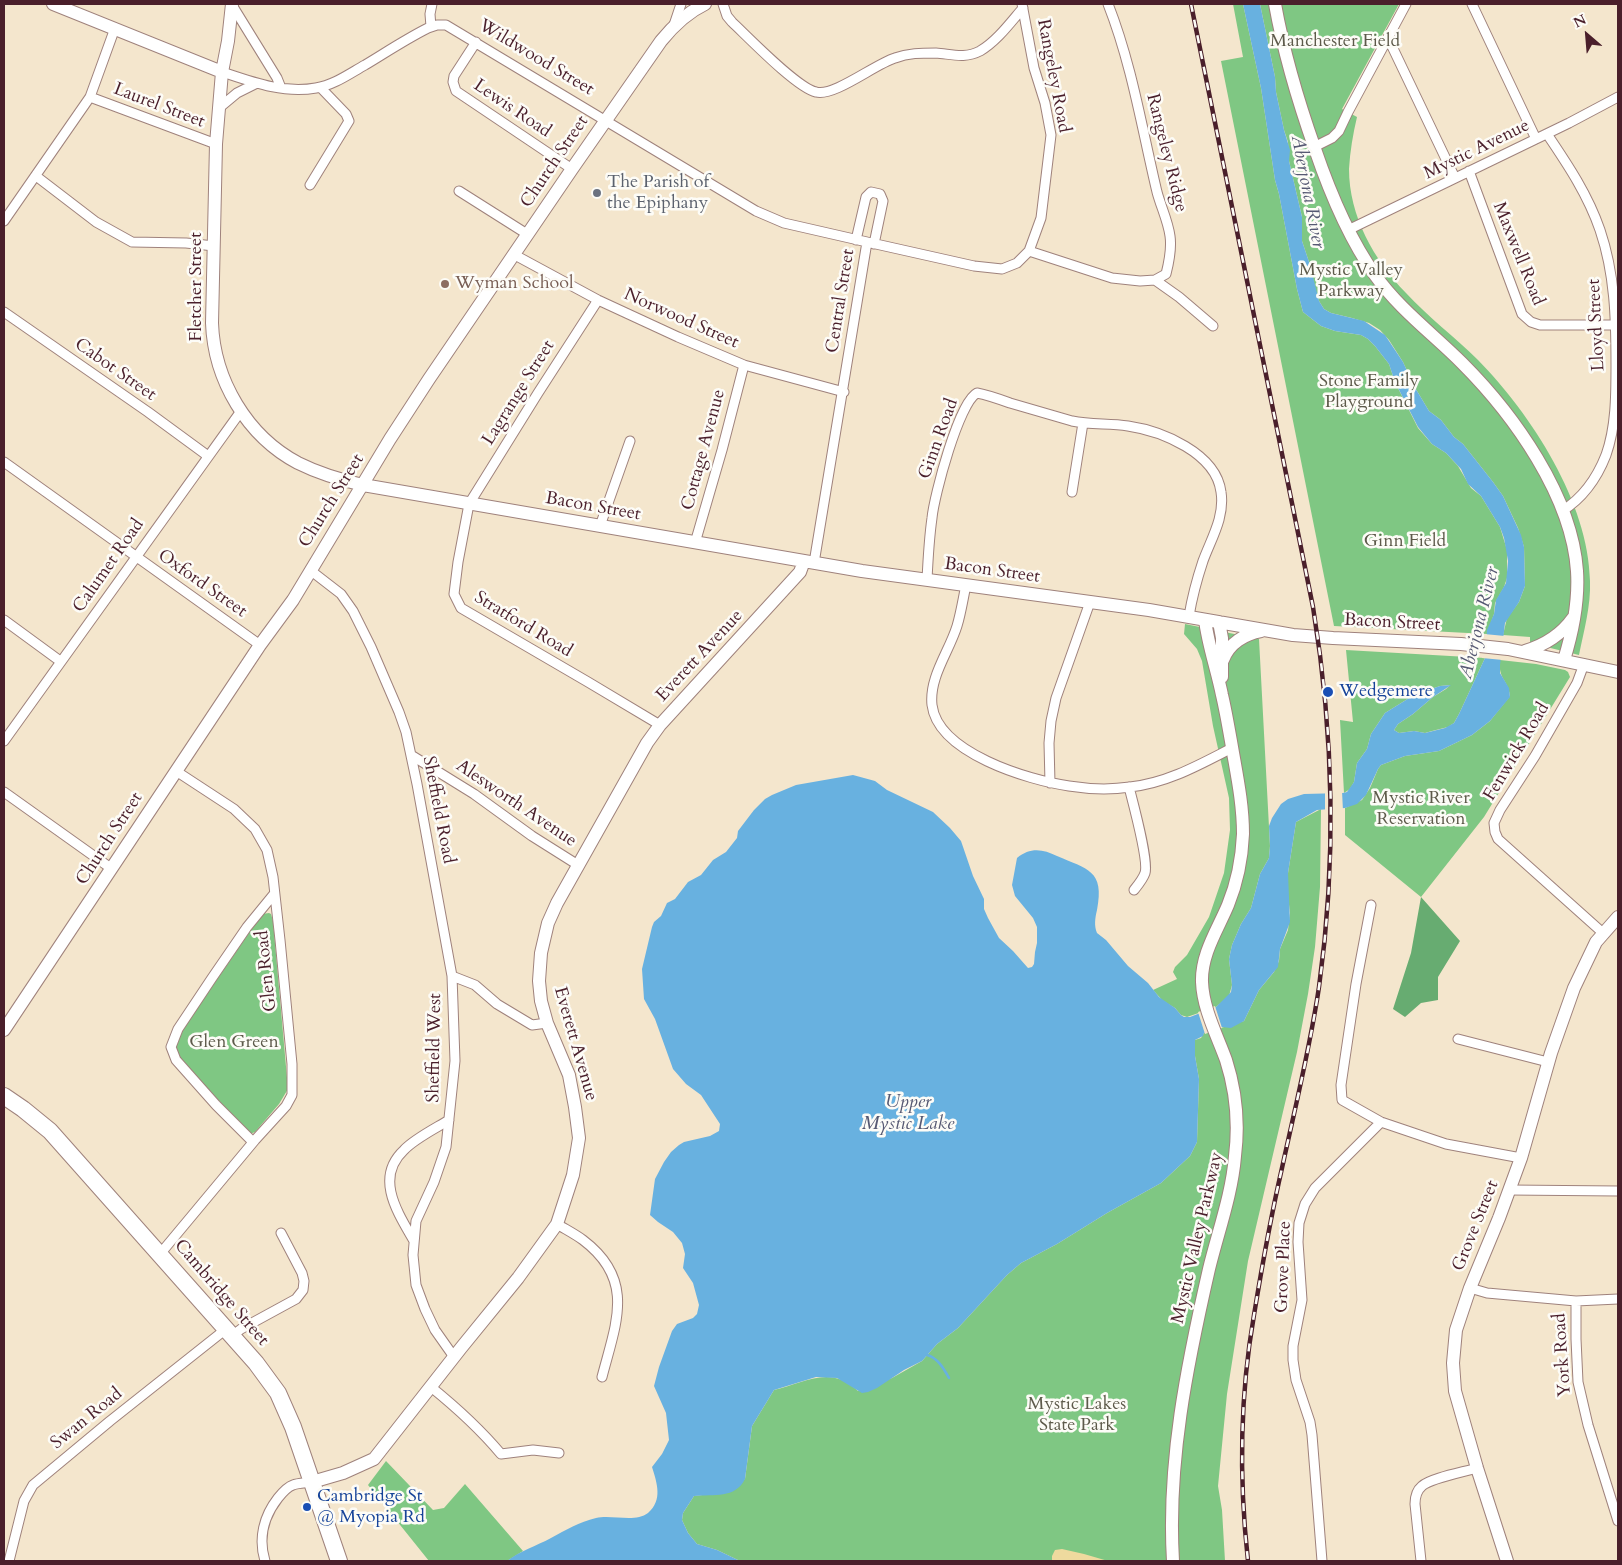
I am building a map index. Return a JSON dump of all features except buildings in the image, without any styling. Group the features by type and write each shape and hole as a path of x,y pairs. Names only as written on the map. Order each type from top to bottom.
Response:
{"highway":[{"name":"Cambridge Street","path":"4,1096 50,1131 229,1332 278,1393 293,1426 339,1561"}],"main road":[{"path":"53,4 222,72"},
{"name":"Church Street","path":"4,1030 260,645 293,600 390,439 572,168 654,50 674,25 688,14 706,4"},
{"path":"1274,4 1290,73 1314,147 1348,230 1370,267 1387,290 1407,312 1474,375 1512,420 1540,465 1562,511 1571,539 1576,564 1577,586 1576,614 1564,660"},
{"name":"Fletcher Street","path":"232,5 222,72 216,144 212,342 218,364 232,398 250,423 275,447 296,462 320,473 363,485"},
{"name":"Bacon Street","path":"363,485 862,571 1189,616 1263,630 1322,638 1479,645 1522,651 1618,672"},
{"name":"Everett Avenue","path":"312,1482 343,1473 374,1459 518,1278 557,1224 573,1175 579,1138 569,1075 547,1023 541,1001 539,981 541,953 548,923 557,903 647,743 660,725 809,562"},
{"path":"1522,651 1554,638 1576,614"},
{"name":"Mystic Valley Parkway","path":"1173,1561 1172,1496 1185,1385 1196,1328 1236,1155 1237,1122 1234,1093 1228,1067 1208,1009 1202,982 1203,966 1209,946 1230,901 1241,856 1243,834 1242,804 1222,695 1205,620"},
{"name":"Mystic Valley Parkway","path":"1219,622 1222,638 1222,695"},
{"path":"1222,662 1228,650 1237,641 1263,630"},
{"name":"Grove Street","path":"1507,1561 1458,1402 1453,1370 1456,1330 1470,1288 1521,1158 1548,1062 1574,988 1596,942 1618,917"}],"street":[{"path":"222,72 281,88 300,90 320,88 349,75 430,26 432,4"},
{"path":"674,25 681,4"},
{"path":"723,4 727,16 732,22 790,76 808,90 819,93 831,91 883,63 903,55 938,53 964,56 979,51 994,41 1023,6"},
{"name":"Rangeley Ridge","path":"1108,4 1131,72 1158,194 1170,236 1170,260 1166,274 1155,280"},
{"path":"1314,147 1332,138 1339,131 1406,4"},
{"path":"1472,4 1536,139"},
{"path":"232,5 277,78 281,88"},
{"name":"Rangeley Road","path":"1023,6 1034,68 1045,103 1052,135 1041,218 1029,251"},
{"name":"Wildwood Street","path":"430,26 446,25 605,120"},
{"path":"4,221 90,97 115,28"},
{"path":"1388,38 1455,178"},
{"name":"Lewis Road","path":"476,42 454,76 453,82 456,90 460,95 572,168"},
{"path":"219,108 237,93 257,83"},
{"path":"310,185 349,120 346,114 320,88"},
{"name":"Laurel Street","path":"90,97 216,144"},
{"name":"Mystic Avenue","path":"1348,230 1547,134 1618,97"},
{"name":"Central Street","path":"605,120 756,211 784,222 870,243 854,318 844,392 809,562"},
{"name":"Lloyd Street","path":"1547,134 1578,181 1600,230 1609,265 1616,324 1614,414 1608,448 1600,470 1589,487 1574,503 1562,511"},
{"name":"Maxwell Road","path":"1470,171 1518,307 1524,317 1535,324 1544,325 1616,324"},
{"path":"36,176 96,222 132,242 214,246"},
{"path":"459,191 527,234"},
{"path":"856,240 866,197 871,192 876,192 880,194 883,201 870,243 974,266 1002,269 1017,262 1029,251 1112,278 1140,281 1155,280 1179,297 1213,326"},
{"name":"Norwood Street","path":"514,254 598,300 744,365 844,392"},
{"name":"Lagrange Street","path":"469,504 598,300"},
{"name":"Cabot Street","path":"4,312 208,456"},
{"name":"Cottage Avenue","path":"695,543 744,365"},
{"name":"Ginn Road","path":"926,580 932,517 940,478 956,428 971,397 977,393 1083,423 1129,426 1158,433 1187,448 1207,463 1218,480 1221,492 1220,515 1200,570 1189,616"},
{"name":"Calumet Road","path":"4,742 60,661 241,411"},
{"path":"1072,492 1083,423"},
{"path":"600,526 630,441"},
{"name":"Oxford Street","path":"4,462 260,645"},
{"name":"Stratford Road","path":"469,504 454,594 461,608 660,725"},
{"name":"Sheffield Road","path":"310,570 341,594 353,611 393,696 406,732 452,976"},
{"path":"966,585 957,626 935,677 932,692 932,706 935,717 946,734 962,748 1007,769 1050,783 1086,788 1129,787 1160,781 1190,770 1232,748"},
{"path":"1050,783 1049,743 1056,698 1090,602"},
{"path":"4,620 60,661"},
{"name":"Fenwick Road","path":"1584,664 1577,683 1494,822 1498,839 1603,933"},
{"name":"Alesworth Avenue","path":"411,755 474,794 532,836 578,865"},
{"name":"Glen Road","path":"160,1254 252,1142 286,1106 292,1094 291,1045 273,877 267,850 255,829 234,809 176,771"},
{"path":"1129,787 1146,870 1134,890"},
{"path":"4,792 112,869"},
{"path":"252,1142 176,1060 171,1047 178,1029 212,978 247,927 274,894"},
{"path":"1371,905 1356,984 1340,1093 1344,1102 1381,1122 1446,1144 1521,1158"},
{"path":"452,976 475,985 498,1004 532,1025 547,1023"},
{"name":"Sheffield West","path":"452,976 454,1061 446,1147 434,1182 416,1221 413,1255 416,1285 435,1330 454,1357"},
{"path":"1458,1039 1548,1062"},
{"name":"Sheffield West","path":"414,1241 393,1201 390,1168 404,1150 449,1120"},
{"name":"Grove Place","path":"1322,1561 1312,1435 1310,1422 1296,1380 1293,1346 1302,1300 1298,1242 1299,1228 1305,1204 1315,1188 1381,1122"},
{"path":"1509,1190 1618,1191"},
{"path":"557,1224 582,1240 598,1254 610,1271 615,1283 618,1295 616,1325 602,1377"},
{"name":"Swan Road","path":"9,1561 24,1501 33,1485 110,1420 229,1332 296,1299 303,1290 304,1281 302,1273 281,1233"},
{"path":"1470,1288 1487,1293 1576,1301 1618,1299"},
{"name":"York Road","path":"1576,1301 1578,1382 1588,1425 1618,1521"},
{"path":"431,1387 459,1409 485,1434 502,1454 532,1450 559,1453"},
{"path":"1421,1561 1415,1504 1418,1490 1430,1482 1477,1468"},
{"path":"265,1561 262,1536 269,1510 283,1492 293,1485 312,1482"}],"green space":[{"name":"Ginn Field","path":"1233,4 1243,4 1261,88 1275,180 1303,312 1321,326 1335,331 1361,335 1375,346 1389,364 1395,382 1418,428 1432,444 1446,453 1458,466 1471,488 1481,496 1500,527 1507,550 1507,578 1495,603 1494,614 1487,634 1334,626 1221,61 1243,57"},
{"name":"Mystic Valley Parkway","path":"1260,4 1399,4 1342,109 1357,117 1349,169 1353,204 1374,252 1394,280 1414,302 1478,360 1498,382 1518,406 1554,462 1580,521 1587,551 1590,581 1589,600 1579,655 1530,643 1530,637 1503,635 1507,618 1519,602 1525,586 1524,547 1518,528 1503,496 1463,444 1454,437 1441,420 1429,411 1414,386 1403,362 1380,330 1369,323 1331,313 1324,309 1319,301 1302,241 1302,217 1289,161 1288,142 1276,92 1275,77"},
{"path":"1185,624 1259,639 1270,846 1269,858 1260,874 1251,908 1241,924 1232,945 1229,959 1232,985 1229,996 1216,1007 1187,1017 1181,1015 1175,1008 1163,1001 1153,990 1177,979 1173,972 1175,967 1187,955 1209,917 1224,873 1230,830 1229,798 1213,726 1202,661 1197,649 1184,634"},
{"path":"1346,650 1485,658 1459,714 1454,723 1448,727 1425,733 1414,731 1399,733 1394,730 1398,724 1450,685 1440,686 1414,695 1385,713 1371,734 1367,749 1357,763 1354,782 1350,789 1344,793 1340,720 1353,722"},
{"name":"Mystic River Reservation","path":"1500,660 1536,664 1565,670 1570,677 1484,817 1421,897 1345,835 1345,808 1362,800 1381,765 1405,756 1439,751 1472,735 1490,721 1510,696 1500,672"},
{"name":"Mystic Lakes State Park","path":"1321,809 1320,887 1315,947 1308,994 1297,1052 1248,1261 1227,1394 1218,1486 1222,1510 1225,1561 740,1561 717,1550 697,1544 688,1533 682,1520 683,1513 694,1496 711,1494 745,1479 752,1426 774,1390 807,1380 827,1377 838,1378 858,1391 892,1378 922,1361 937,1344 958,1328 1007,1275 1021,1263 1161,1183 1190,1156 1197,1142 1199,1079 1195,1056 1195,1040 1201,1038 1204,1033 1244,1021 1259,990 1274,972 1279,961 1280,949 1288,930 1290,913 1287,888 1288,873 1296,822"},
{"path":"1421,897 1460,941 1438,977 1438,1000 1421,1003 1405,1017 1393,1009 1411,953"},
{"name":"Glen Green","path":"269,913 273,921 288,1089 279,1104 255,1132 250,1134 247,1133 180,1058 175,1046 178,1036 262,914"},
{"path":"386,1461 433,1510 444,1508 465,1484 523,1551 507,1561 429,1561 368,1485"}],"sand":[{"path":"1062,1549 1108,1561 1052,1561 1055,1550"}],"water":[{"name":"Upper Mystic Lake","path":"1243,4 1260,4 1275,77 1276,92 1290,150 1289,161 1302,217 1302,241 1319,301 1324,309 1331,313 1364,321 1385,335 1403,362 1414,386 1429,411 1441,420 1454,437 1463,444 1503,496 1521,535 1524,547 1525,586 1519,602 1505,623 1500,665 1500,673 1509,688 1510,697 1490,721 1472,735 1439,751 1405,756 1381,765 1366,795 1357,804 1345,808 1317,810 1296,822 1288,873 1290,922 1280,949 1278,967 1259,990 1244,1021 1231,1028 1222,1027 1204,1033 1203,1036 1195,1040 1195,1056 1199,1079 1197,1142 1190,1156 1161,1183 1021,1263 1007,1275 958,1328 937,1344 922,1361 904,1370 877,1388 862,1393 837,1378 816,1377 774,1390 752,1426 745,1479 741,1485 730,1493 694,1496 683,1513 682,1520 688,1533 697,1544 717,1550 740,1561 507,1561 573,1526 602,1517 630,1518 643,1516 656,1503 658,1491 652,1467 662,1454 669,1440 666,1413 654,1386 672,1331 677,1324 693,1318 697,1314 699,1305 693,1283 683,1268 685,1254 682,1243 673,1232 650,1215 655,1179 671,1152 679,1145 710,1136 719,1131 720,1124 701,1095 686,1084 673,1069 655,1019 644,999 642,969 652,927 654,922 661,916 667,903 675,899 688,882 701,875 713,860 726,852 737,838 738,831 765,799 796,785 853,775 875,781 887,790 933,812 961,841 973,876 984,899 984,909 999,938 1028,968 1034,964 1037,927 1033,918 1015,896 1012,885 1017,858 1027,852 1037,850 1052,854 1085,868 1096,879 1098,887 1099,897 1095,922 1097,933 1106,940 1128,966 1148,983 1159,997 1184,1017 1190,1017 1216,1007 1231,992 1229,959 1232,945 1241,924 1251,908 1260,874 1269,858 1269,826 1281,804 1288,799 1304,794 1347,792 1354,782 1357,763 1367,749 1371,734 1385,713 1414,695 1440,686 1451,685 1398,724 1394,730 1399,733 1414,731 1425,733 1445,728 1454,723 1459,714 1485,658 1487,630 1494,614 1496,600 1506,583 1508,561 1504,538 1500,527 1481,496 1468,484 1461,469 1446,453 1432,444 1418,427 1395,382 1389,364 1375,346 1361,335 1335,331 1321,326 1303,312 1275,180 1261,88"}],"pier":[{"path":"1484,634 1505,636 1503,660 1482,658"},
{"path":"1342,791 1343,811 1325,811 1325,792"},
{"path":"1215,1006 1222,1028 1205,1034 1198,1012"}],"waterway":[{"path":"927,1355 937,1361 949,1378"}],"railway":[{"path":"1191,4 1313,607 1325,702 1331,797 1329,891 1319,987 1307,1055 1267,1241 1249,1345 1242,1438 1243,1500 1248,1561"}],"place":[{"name":"The Parish of the Epiphany","path":"597,193"},
{"name":"Wyman School","path":"445,284"},
{"name":"Wedgemere","path":"1328,692"},
{"name":"Cambridge St @ Myopia Rd","path":"307,1507"}],"park label":[{"name":"Manchester Field","path":"1335,42"},
{"name":"Stone Family Playground","path":"1369,392"}],"water label":[{"name":"Aberjona River","path":"1307,192"},
{"name":"Aberjona River","path":"1480,623"}]}
